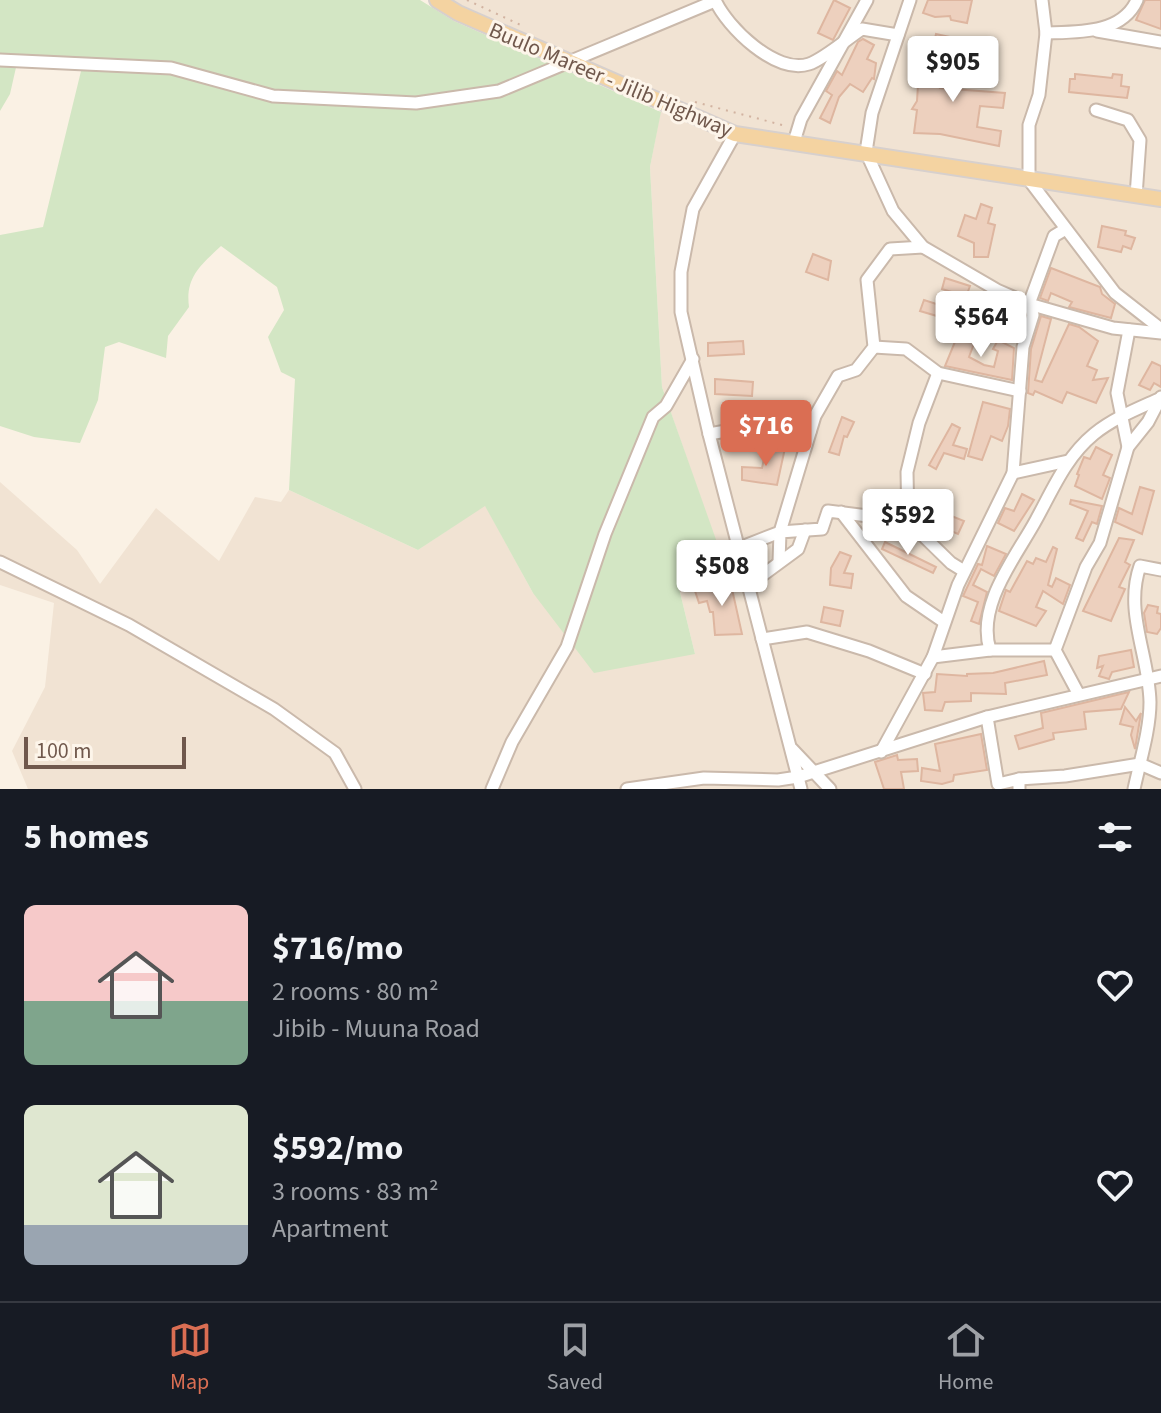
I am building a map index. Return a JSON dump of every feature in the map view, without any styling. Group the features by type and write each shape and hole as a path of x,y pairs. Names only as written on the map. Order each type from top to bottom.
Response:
{"main road":[{"name":"Buulo Mareer - Jilib Highway","path":"437,0 458,13 735,134 1161,199"}],"street":[{"path":"0,60 171,68 273,96 416,103 499,91 650,30 714,0 737,34 757,50 790,64 808,65 862,29 898,35"},
{"path":"794,142 801,119 867,0"},
{"path":"910,0 872,113 866,152 893,211 923,247 997,290 1029,304 1113,328 1161,331"},
{"path":"1042,0 1046,33 1039,95 1029,125 1029,180 1064,230 1115,293 1161,331"},
{"path":"1096,31 1131,14 1137,0"},
{"path":"1046,33 1096,31 1161,42"},
{"path":"1096,110 1128,120 1140,140 1136,196"},
{"path":"735,134 693,209 681,272 681,312 709,434 800,783"},
{"path":"881,752 925,674 964,571 1013,473 1023,347 1033,315 1029,304 1054,236 1064,230"},
{"path":"779,562 780,532 815,416 838,376 856,370 874,347 867,280 890,249 923,247"},
{"path":"1128,447 1117,393 1129,330"},
{"path":"874,347 906,349 938,373 1020,391"},
{"path":"492,789 512,742 567,647 605,534 653,417 666,406 693,359"},
{"path":"908,521 907,472 919,423 938,373"},
{"path":"990,650 986,636 1001,578 1068,461 1094,434 1122,415 1160,398"},
{"path":"1078,693 1055,650 1086,567 1100,543 1128,447 1148,422 1160,398"},
{"path":"709,434 743,428 810,432"},
{"path":"1013,473 1068,461"},
{"path":"739,548 780,532 822,529 828,511 841,512 908,521 951,563 964,571"},
{"path":"841,512 906,596 944,622"},
{"path":"747,582 798,549 805,530"},
{"path":"0,562 129,625 274,709 335,753 355,789"},
{"path":"1134,789 1150,702 1135,622 1133,585 1140,566 1161,570"},
{"path":"762,639 807,632 869,651 925,674"},
{"path":"933,657 990,650 1055,650"},
{"path":"627,789 704,778 800,783 815,772 987,717 1078,693 1161,676"},
{"path":"987,717 998,784 1019,784 1140,764 1161,773"},
{"path":"790,747 830,789"}],"path":[{"path":"467,0 523,27"},
{"path":"695,102 785,126"}],"shaded area":[{"path":"450,0 1161,0 1161,789 28,789 12,751 45,687 54,603 0,585 0,482 77,550 100,584 156,508 219,561 255,497 281,502 289,490 418,550 485,505 533,593 695,654 677,580 724,565 662,387 650,167 664,94"}],"green space":[{"path":"0,0 420,0 454,21 661,112 650,167 662,387 725,565 677,580 695,654 594,673 533,593 485,506 418,550 289,490 295,379 281,372 268,337 284,310 277,287 221,246 192,280 189,307 168,336 166,358 119,342 105,347 98,400 80,443 34,437 0,426 0,235 43,227 82,67 17,63 10,94 0,111"}],"building":[{"path":"834,0 850,8 833,40 818,33"},
{"path":"928,0 972,0 967,23 951,20 950,16 935,17 923,13"},
{"path":"1145,0 1161,0 1161,29 1136,20"},
{"path":"936,34 950,37 940,88 1005,93 1003,108 980,106 977,127 1001,131 999,146 940,134 914,133 917,110 912,109 917,101 918,85 925,85"},
{"path":"863,39 874,45 867,59 876,63 874,79 863,92 850,84 839,97 830,123 820,118 832,95 826,91 837,71 842,75 858,42"},
{"path":"1075,74 1112,78 1113,74 1122,75 1121,86 1129,87 1127,98 1069,92 1070,79 1075,79"},
{"path":"981,204 992,208 988,223 995,225 988,257 974,257 974,243 958,236 965,215 976,219"},
{"path":"1102,226 1126,231 1125,235 1135,238 1131,249 1123,246 1121,252 1098,247"},
{"path":"813,254 831,261 828,280 806,272"},
{"path":"1051,268 1100,287 1102,294 1115,304 1111,318 1069,307 1072,302 1051,293 1048,301 1040,298"},
{"path":"945,278 970,286 964,302 972,304 961,330 945,324 947,319 920,311 924,300 955,310 958,294 942,289"},
{"path":"987,294 1002,302 996,315 979,310"},
{"path":"1041,316 1051,319 1035,380 1042,382 1069,324 1079,327 1098,341 1087,366 1097,370 1093,380 1108,378 1096,403 1067,392 1062,403 1035,391 1033,395 1028,393 1031,349"},
{"path":"959,332 975,341 969,357 984,365 994,367 998,351 993,349 998,340 1014,348 1012,380 945,366"},
{"path":"743,341 744,354 708,356 708,343"},
{"path":"1152,362 1161,366 1161,387 1154,383 1150,390 1139,385"},
{"path":"715,379 753,382 752,396 715,394"},
{"path":"983,402 1010,409 1002,441 991,436 982,460 968,456"},
{"path":"842,417 854,422 847,437 844,436 839,455 829,452"},
{"path":"952,424 960,428 953,445 967,449 964,459 944,453 936,469 929,465"},
{"path":"767,445 785,448 777,485 742,480 742,467 762,468"},
{"path":"1096,447 1112,455 1103,475 1110,478 1102,499 1075,486 1084,457 1090,459"},
{"path":"1140,487 1154,491 1142,534 1115,522 1119,508 1132,514"},
{"path":"1022,494 1034,500 1014,531 998,523 1005,508 1014,511"},
{"path":"1071,500 1102,506 1097,524 1092,522 1083,541 1076,538 1088,511 1070,504"},
{"path":"939,511 964,521 958,534 934,524"},
{"path":"1119,538 1134,540 1125,562 1130,565 1119,587 1125,589 1111,621 1083,611"},
{"path":"885,542 936,567 933,573 882,549"},
{"path":"987,546 1006,554 994,576 981,569 973,585 987,592 979,624 971,621 978,602 963,596 978,564 982,565"},
{"path":"1053,547 1057,549 1048,585 1052,587 1056,578 1070,585 1063,604 1043,591 1036,607 1046,611 1036,626 999,611 1006,590 1010,592 1027,561 1033,564 1036,558 1046,562"},
{"path":"840,552 851,556 844,573 853,574 851,588 830,585 831,568"},
{"path":"730,580 742,634 715,635 713,612 710,612 707,601 699,603 695,591"},
{"path":"1148,605 1158,607 1157,613 1161,614 1161,628 1157,634 1147,632 1144,613"},
{"path":"824,607 843,611 840,626 821,622"},
{"path":"1131,650 1134,667 1112,672 1109,679 1099,676 1103,666 1097,668 1099,656"},
{"path":"1044,661 1047,675 1005,683 1006,694 971,693 971,701 945,702 942,711 925,710 923,693 935,692 937,674 967,676 993,673"},
{"path":"1129,692 1121,709 1084,712 1086,729 1053,733 1054,739 1019,749 1015,736 1043,728 1041,713"},
{"path":"1125,707 1136,721 1141,713 1135,749 1131,735 1133,727 1120,724"},
{"path":"981,734 987,770 954,775 953,781 942,784 921,781 922,768 940,771 935,744"},
{"path":"897,755 898,760 917,759 918,771 901,772 904,789 884,789 875,762"}]}
